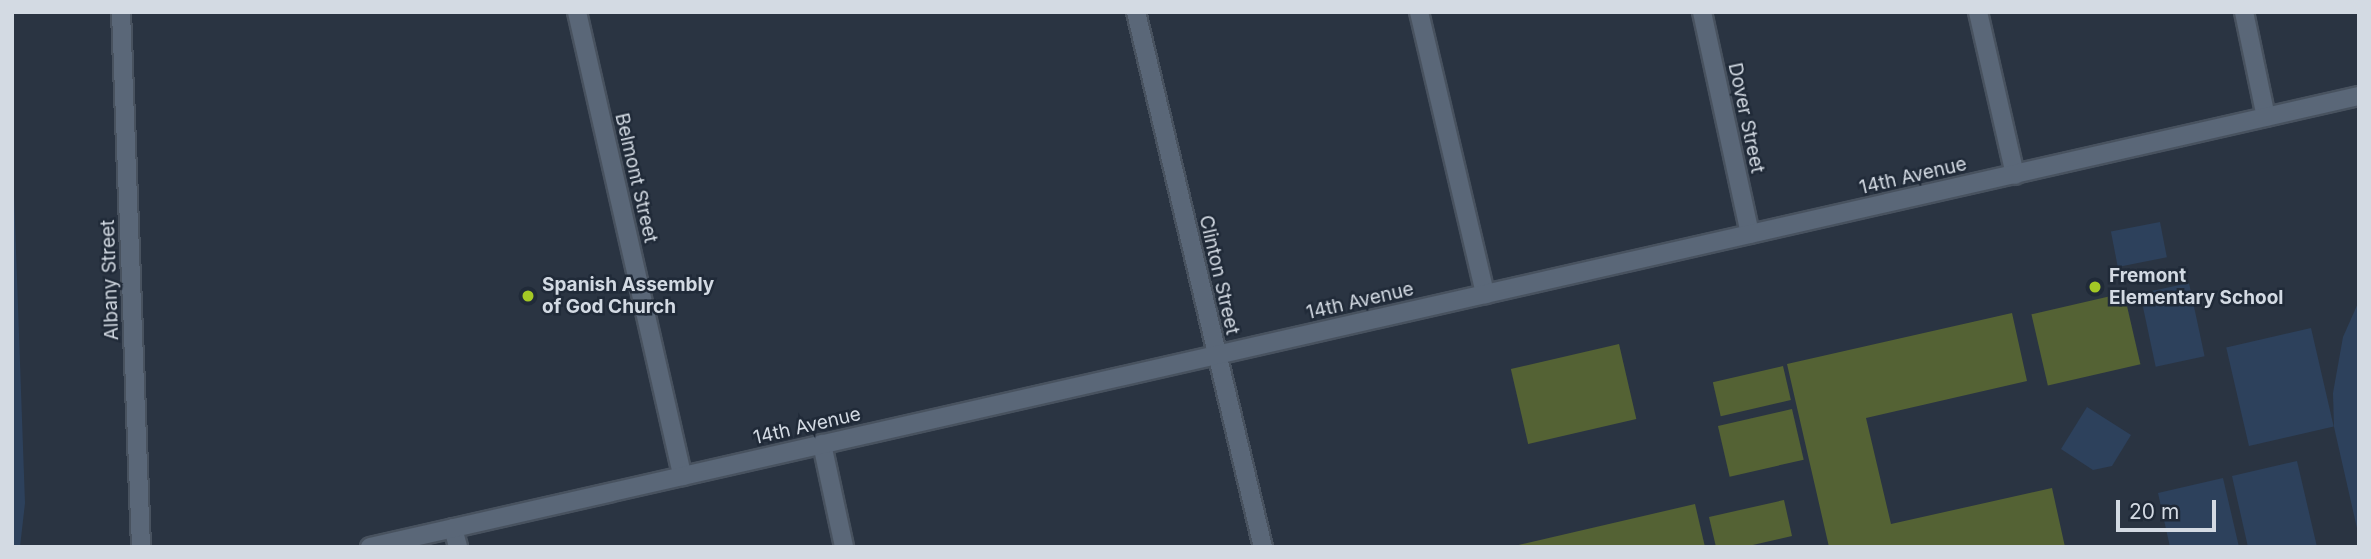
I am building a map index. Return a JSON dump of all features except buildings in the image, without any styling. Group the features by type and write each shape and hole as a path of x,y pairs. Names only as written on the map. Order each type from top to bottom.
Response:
{"street":[{"name":"Albany Street","path":"121,12 141,547"},
{"name":"Belmont Street","path":"577,12 682,476"},
{"name":"Clinton Street","path":"1136,12 1263,547"},
{"path":"1419,12 1485,294"},
{"name":"Dover Street","path":"1702,12 1750,234"},
{"path":"1978,12 2015,175"},
{"path":"2244,12 2266,117"},
{"name":"14th Avenue","path":"370,547 2359,96"},
{"path":"822,444 844,547"},
{"path":"453,528 458,547"}],"shaded area":[{"path":"12,138 25,503 20,547 12,547"},
{"path":"2160,222 2167,257 2118,267 2111,232"},
{"path":"2189,283 2205,356 2156,367 2140,293"},
{"path":"2359,301 2359,537 2334,427 2333,393 2343,337"},
{"path":"2311,328 2334,426 2249,446 2226,348"},
{"path":"2087,407 2131,435 2112,466 2093,470 2061,449"},
{"path":"2297,461 2317,547 2248,547 2232,476"},
{"path":"2223,478 2239,547 2170,547 2158,493"}],"place":[{"name":"Fremont Elementary School","path":"2095,287"},
{"name":"Spanish Assembly of God Church","path":"528,296"}]}
